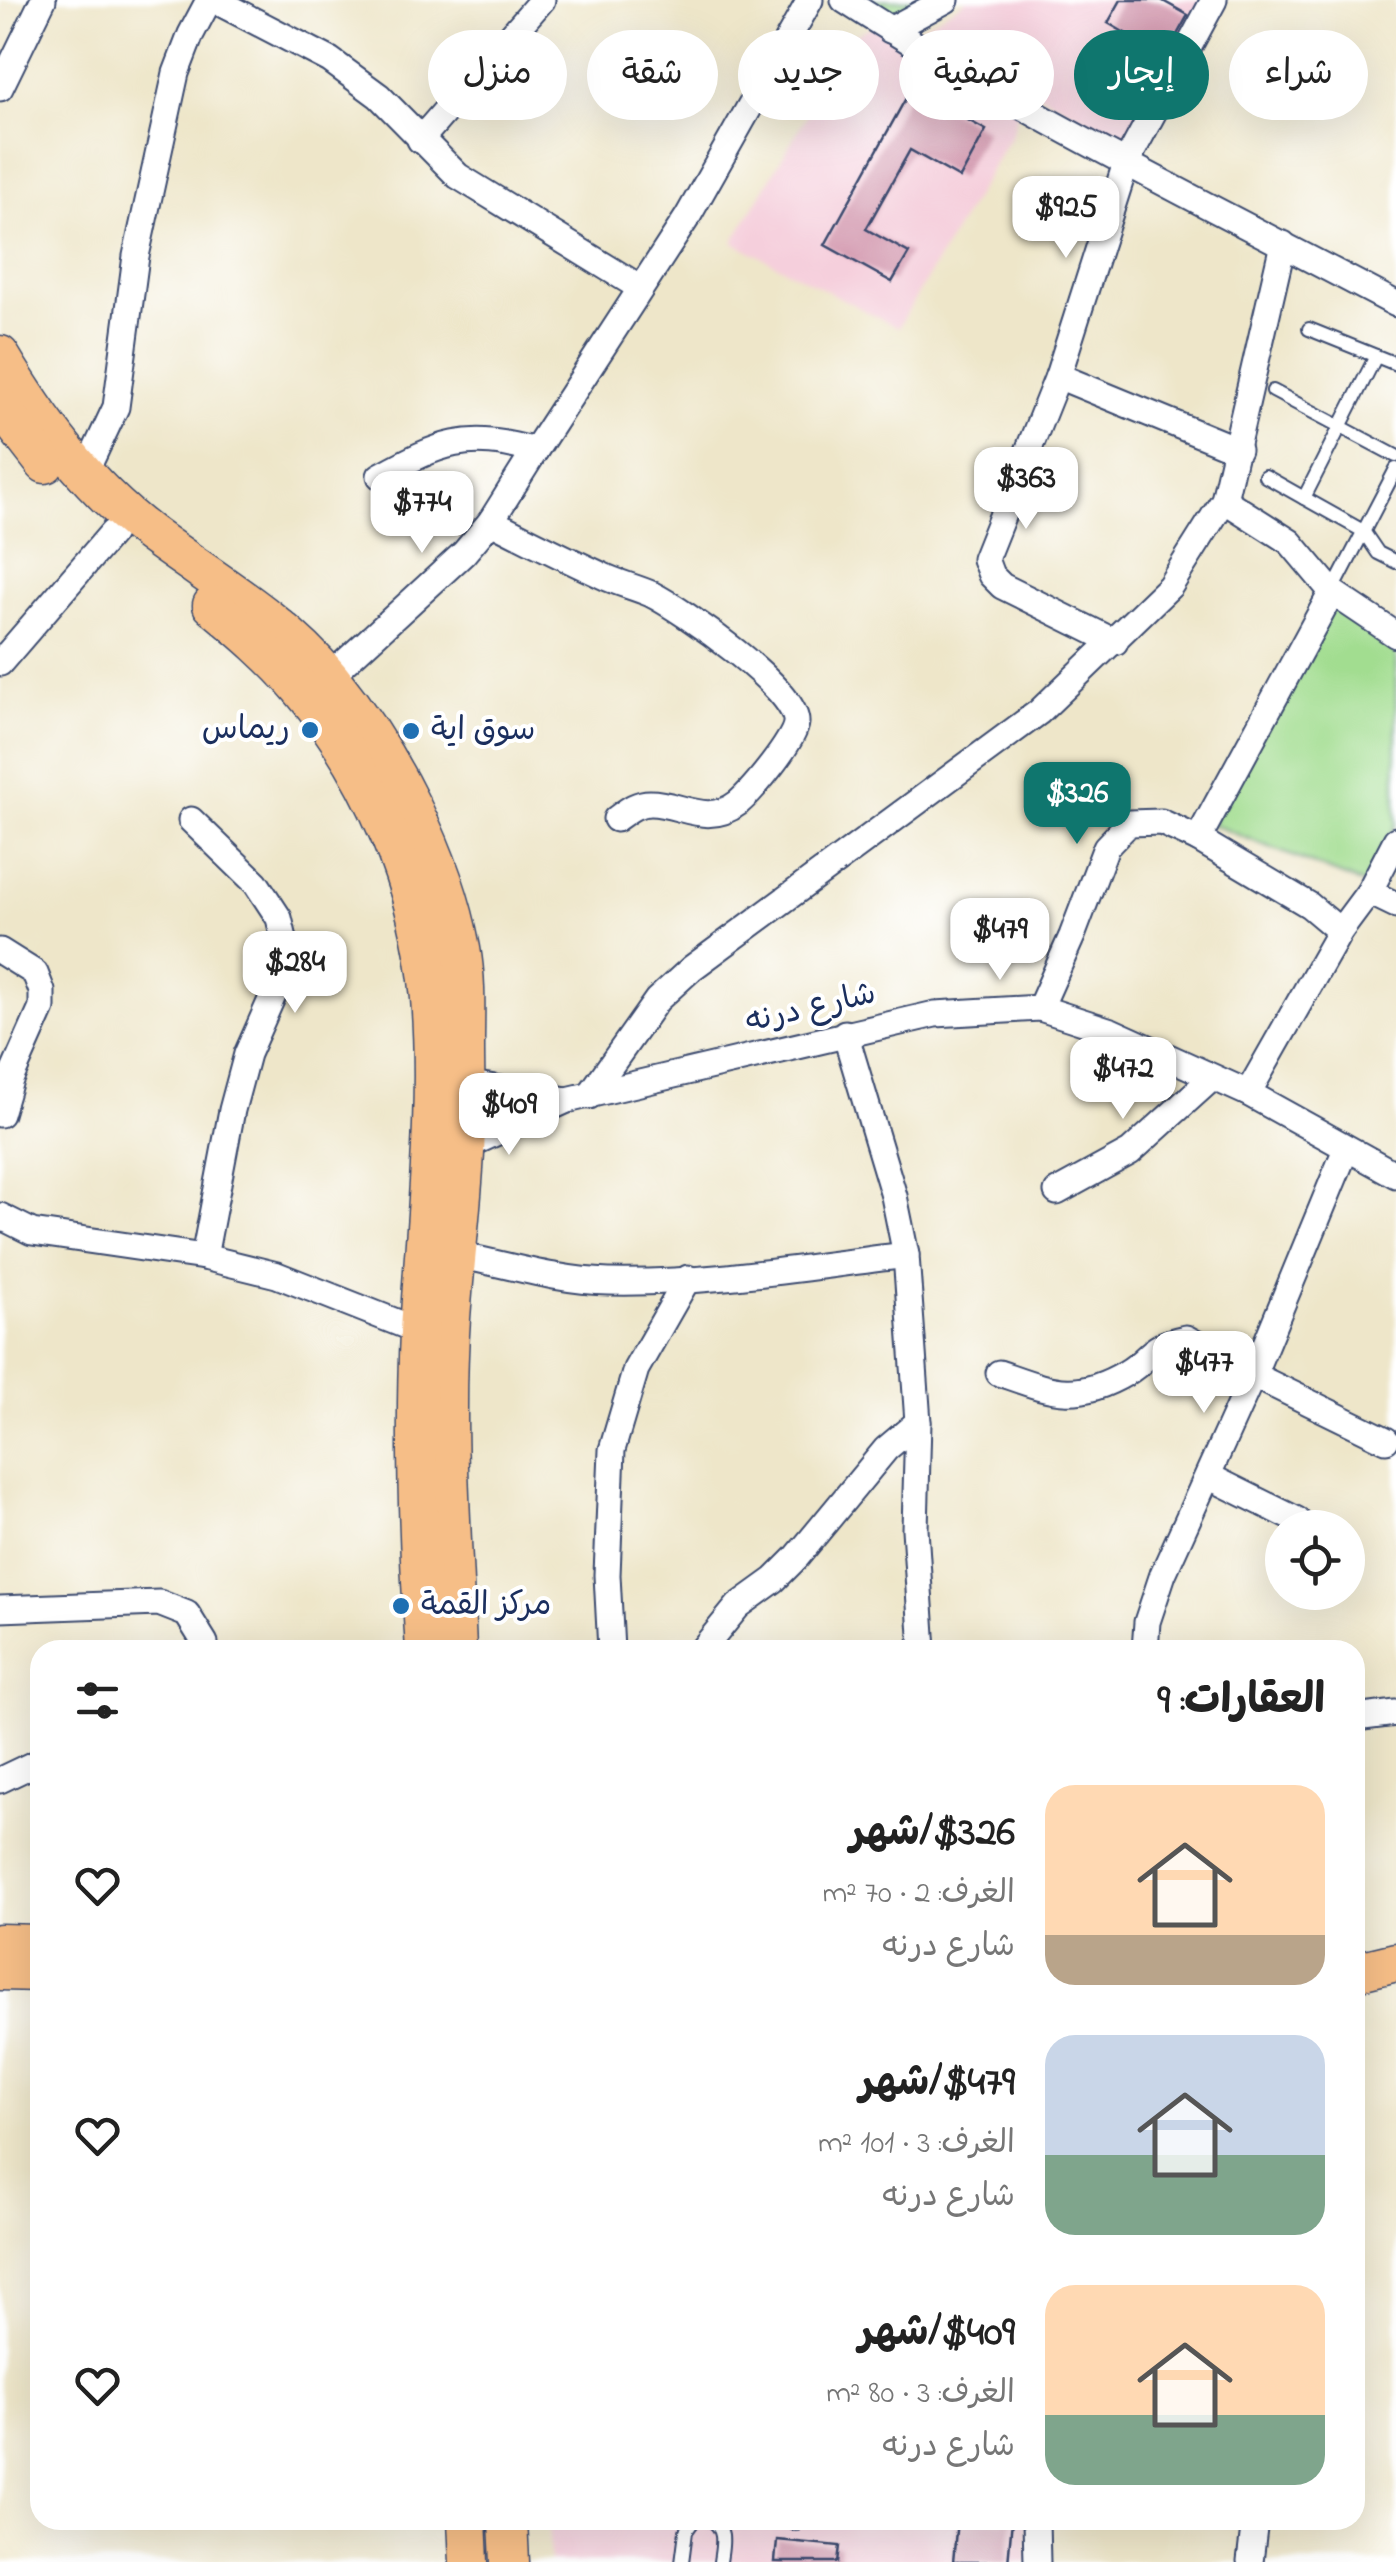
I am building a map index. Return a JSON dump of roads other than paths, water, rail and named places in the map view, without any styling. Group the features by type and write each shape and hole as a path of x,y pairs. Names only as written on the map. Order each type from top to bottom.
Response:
{"main road":[{"path":"4,384 84,473 147,531 279,625 329,677 363,722 417,817 445,892 461,950 448,1080 429,1160 419,1331 416,1486 424,1640"},
{"path":"4,384 72,495 112,533 261,646 302,689 344,748 377,808 402,866 421,934 430,998 465,1148 451,1320 448,1431 457,1640"},
{"path":"1365,1945 1396,1940"},
{"path":"1365,1970 1396,1962"},
{"path":"467,2530 469,2562"},
{"path":"508,2530 510,2562"}],"street":[{"path":"0,88 43,0"},
{"path":"84,473 116,407 136,256 176,73 191,34 212,0 330,60 380,96 458,176 639,287"},
{"path":"420,140 542,0"},
{"path":"329,677 434,582 491,522 688,216 810,0"},
{"path":"844,0 1126,163 1396,304"},
{"path":"890,30 946,0"},
{"path":"1115,642 1002,586 990,575 985,559 1058,376 1126,163 1214,0"},
{"path":"578,1098 658,1000 692,968 1038,712 1170,586 1224,500 1283,244"},
{"path":"1058,376 1238,450"},
{"path":"380,476 431,448 458,442 503,441 535,451"},
{"path":"1224,500 1290,542 1332,592 1396,635"},
{"path":"491,522 605,577 652,594 740,654 790,701 796,721 790,739 737,803 715,813 682,812 652,802 634,806 616,818"},
{"path":"0,663 112,533"},
{"path":"1198,839 1332,592"},
{"path":"191,820 256,883 280,918 286,947 283,973 247,1054 232,1110 204,1257"},
{"path":"1040,1008 1106,847 1128,823 1161,822 1198,839 1309,905 1340,932"},
{"path":"1248,1094 1340,932 1370,892 1396,840"},
{"path":"1370,892 1396,905"},
{"path":"0,951 36,973 42,1008 10,1080 0,1114"},
{"name":"شارع درنه","path":"429,1160 578,1098 935,1014 1040,1008 1112,1031 1248,1094 1396,1175"},
{"path":"845,1033 894,1196 906,1254 918,1422 915,1529 923,1640"},
{"path":"1056,1192 1130,1152 1212,1078"},
{"name":"شارع درنه","path":"448,1080 578,1098"},
{"path":"1146,1640 1147,1622 1163,1574 1253,1375 1346,1150"},
{"path":"0,1216 32,1232 204,1257 277,1275 419,1331"},
{"path":"458,1255 607,1282 713,1280 906,1254"},
{"path":"610,1640 606,1575 612,1450 636,1370 688,1278"},
{"path":"998,1373 1078,1394 1127,1372 1159,1344 1186,1338 1386,1440"},
{"path":"710,1640 738,1606 774,1580 886,1449 918,1422"},
{"path":"1208,1476 1277,1510"},
{"path":"0,1609 159,1603 188,1614 203,1640"},
{"path":"1365,1717 1396,1714"},
{"path":"0,1780 30,1765"},
{"path":"1036,2530 1038,2562"},
{"path":"1250,2562 1254,2530"}],"lane":[{"path":"1309,329 1396,364"},
{"path":"1304,498 1376,356"},
{"path":"1273,391 1396,456"},
{"path":"1332,592 1396,468"},
{"path":"1264,476 1363,531 1378,553 1396,562"},
{"path":"682,2562 687,2530"},
{"path":"720,2562 721,2530"}],"place":[{"name":"ريماس","path":"310,730"},
{"name":"سوق اية","path":"411,731"},
{"name":"مركز القمة","path":"401,1606"}]}
